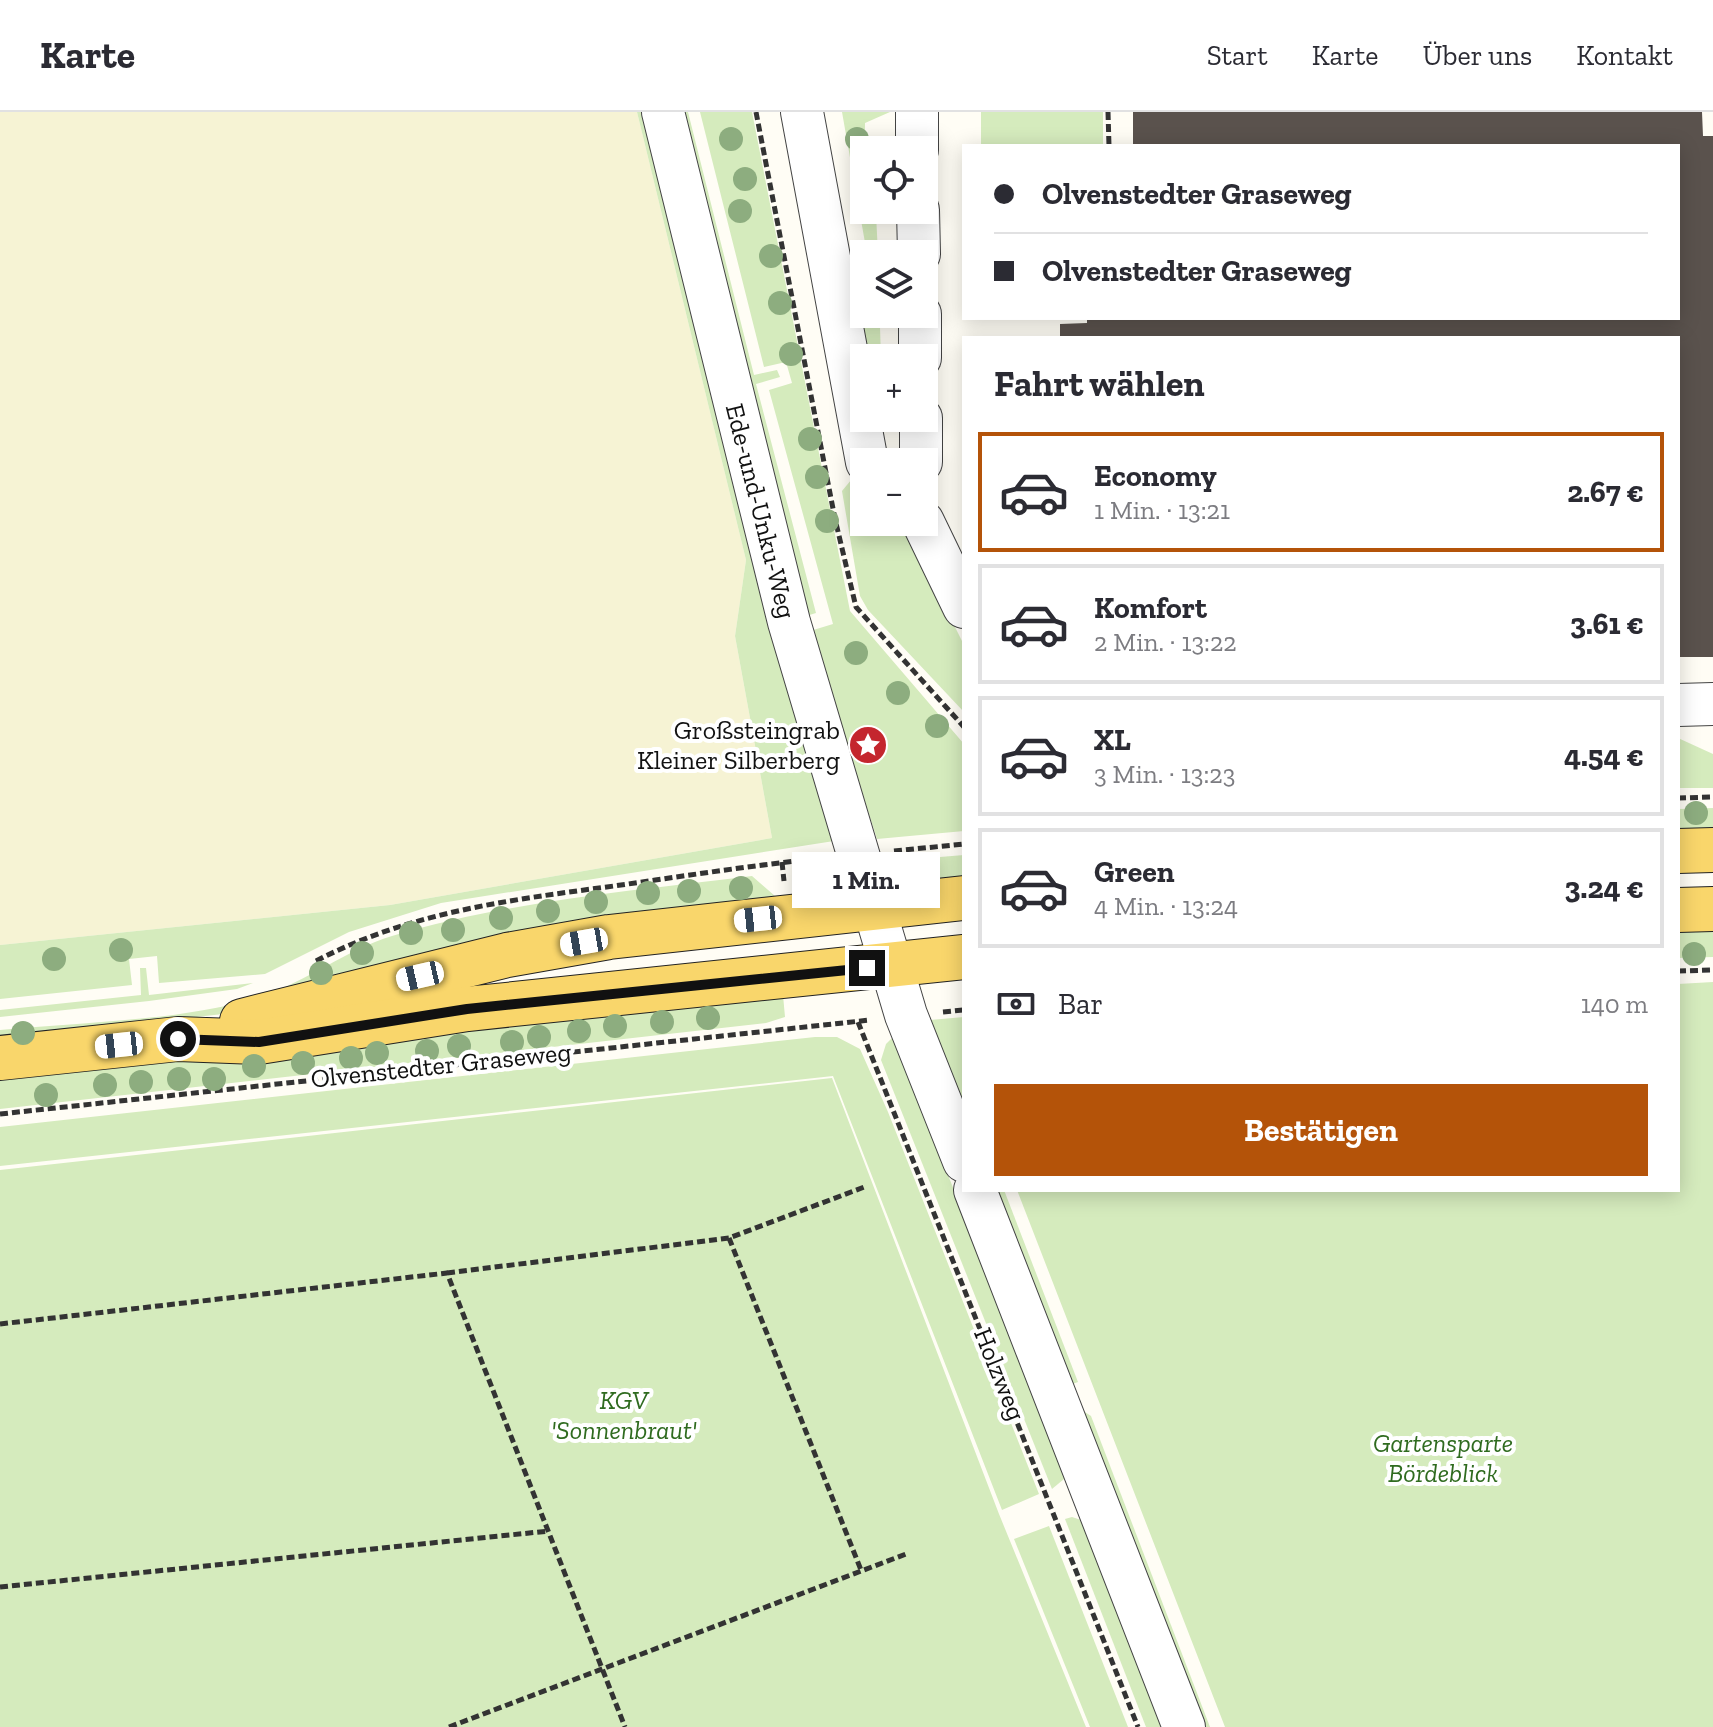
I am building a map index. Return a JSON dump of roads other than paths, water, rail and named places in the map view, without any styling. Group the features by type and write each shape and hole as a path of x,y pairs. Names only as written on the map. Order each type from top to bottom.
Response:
{"main road":[{"path":"1680,851 1713,850"},
{"name":"Olvenstedter Graseweg","path":"178,1039 303,1004 507,955 684,927 962,898"},
{"path":"1680,910 1713,909"},
{"name":"Olvenstedter Graseweg","path":"0,1058 178,1039 259,1042 467,1009 962,957"}],"street":[{"name":"Ede-und-Unku-Weg","path":"663,112 775,572 875,906"},
{"path":"802,112 864,448"},
{"path":"917,112 917,136"},
{"path":"930,536 962,603"},
{"path":"1680,705 1713,704"},
{"path":"875,906 912,1034 962,1156"},
{"name":"Holzweg","path":"976,1192 1184,1727"}],"place":[{"name":"Großsteingrab Kleiner Silberberg","path":"868,745"}],"park label":[{"name":"KGV 'Sonnenbraut'","path":"624,1415"},
{"name":"Gartensparte Bördeblick","path":"1443,1458"}]}
